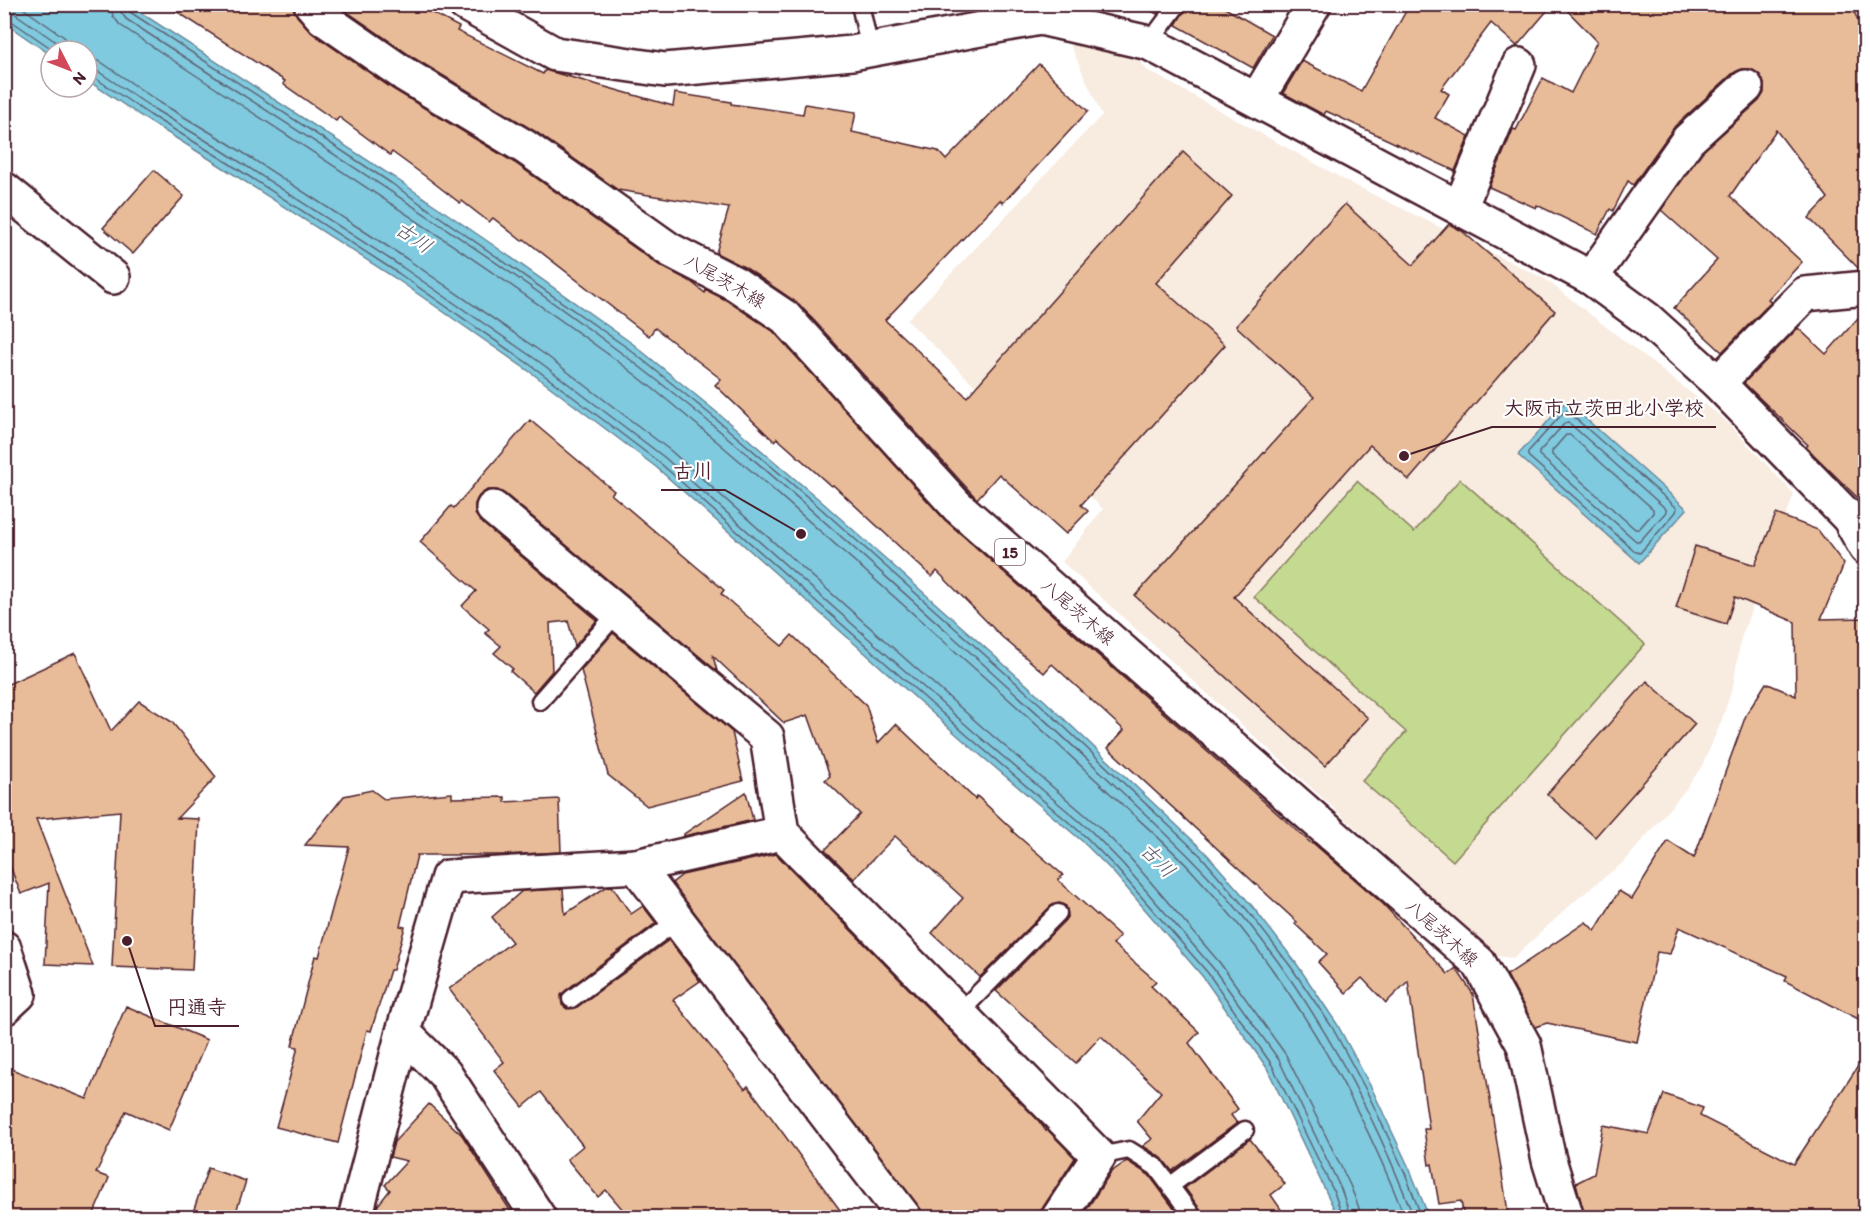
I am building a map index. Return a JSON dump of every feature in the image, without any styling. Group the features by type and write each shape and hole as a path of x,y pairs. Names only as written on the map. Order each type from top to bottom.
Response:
{"street":[{"name":"八尾茨木線","path":"311,4 323,18 404,74 525,147 670,250 736,284 785,317 957,506 1479,963 1524,1045 1549,1160 1567,1218"},
{"path":"465,4 555,54 665,70 852,53 1040,18 1149,43 1591,278 1647,319 1718,383 1849,518 1866,548"},
{"path":"1257,99 1314,4"},
{"path":"1460,208 1519,65"},
{"path":"1591,278 1688,140 1746,87"},
{"path":"4,189 113,277"},
{"path":"1718,383 1805,294 1866,288"},
{"path":"493,508 767,736 782,833 1099,1156 1059,1218"},
{"path":"355,1218 403,1032 448,877 636,866 782,833"},
{"path":"636,866 905,1218"},
{"path":"4,948 20,994 4,1008"},
{"path":"403,1032 445,1074 539,1218"}],"lane":[{"path":"860,4 870,50"},
{"path":"1149,43 1178,4"},
{"path":"540,701 618,612"},
{"path":"959,1013 1058,913"},
{"path":"571,999 678,920"},
{"path":"1170,1186 1245,1130"},
{"path":"1099,1156 1129,1150 1156,1167 1194,1218"}],"shaded area":[{"path":"1052,5 1096,5 1147,70 1350,183 1545,279 1724,419 1794,494 1741,638 1733,686 1721,722 1702,766 1686,789 1625,861 1576,900 1513,958 1497,956 1062,562 1103,509 907,320 1102,115"}],"green space":[{"path":"1460,479 1645,644 1453,861 1362,781 1406,732 1254,597 1357,481 1414,532"}],"water":[{"path":"4,5 129,5 395,178 496,247 633,344 714,410 822,502 1045,701 1205,852 1253,907 1296,963 1337,1024 1372,1089 1429,1217 1338,1217 1267,1068 1203,977 1113,872 1082,841 965,742 656,467 533,374 395,278 99,88 99,39 39,39 39,47 5,23"},
{"path":"1566,401 1687,509 1639,563 1518,455"}],"building":[{"path":"165,4 293,4 297,16 312,33 393,89 515,163 659,265 690,281 705,293 706,290 726,300 773,331 945,520 1383,904 1448,974 1456,968 1473,994 1509,1218 1464,1218 1461,1201 1439,1204 1432,1164 1429,1165 1424,1129 1429,1129 1408,981 1386,1003 1362,978 1346,993 1318,962 1327,954 1295,924 1297,922 1108,748 1124,730 1052,664 1044,673 1002,637 937,571 932,577 833,485 831,486 777,438 774,441 715,385 721,379 655,328 649,336 524,239 522,241 493,218 489,222 392,152 390,155 339,117 336,121 283,84 285,81"},
{"path":"336,4 415,4 459,27 457,31 543,74 545,70 673,106 675,93 803,114 805,104 856,112 852,132 938,151 946,160 1039,64 1088,111 1003,203 1000,200 885,320 967,397 1183,152 1232,196 1156,283 1225,345 1081,505 1088,511 1066,534 999,474 977,499 799,304 746,268 716,253 729,208 618,190 536,132 414,58"},
{"path":"1140,4 1165,4 1157,14"},
{"path":"1188,4 1218,4 1272,35 1253,68 1176,25"},
{"path":"1410,4 1553,4 1517,46 1491,23 1441,89 1449,94 1435,118 1469,136 1455,171 1326,111 1324,115 1283,93 1302,61 1361,91"},
{"path":"1561,4 1851,4 1866,40 1866,269 1860,270 1809,218 1828,198 1776,130 1730,196 1802,262 1768,299 1771,302 1722,352 1674,308 1717,260 1661,210 1702,152 1759,101 1764,93 1764,84 1760,75 1751,69 1741,69 1733,73 1675,126 1633,185 1628,181 1613,211 1610,209 1597,234 1537,205 1536,208 1489,187 1513,129 1516,130 1543,78 1571,93 1597,41"},
{"path":"154,170 184,196 133,254 103,228"},
{"path":"1345,204 1413,265 1449,224 1462,231 1555,311 1409,480 1370,445 1234,597 1368,718 1325,766 1135,596 1314,397 1236,326"},
{"path":"1866,309 1866,506 1744,383 1798,328 1826,354"},
{"path":"530,420 614,491 611,494 724,590 721,594 782,646 792,635 866,705 878,743 896,724 975,799 977,796 1012,831 1063,875 1058,880 1120,936 1113,944 1156,981 1151,986 1199,1032 1189,1043 1238,1109 1231,1115 1237,1123 1172,1171 1162,1158 1143,1146 1152,1139 1137,1121 1161,1092 1101,1036 1076,1063 996,991 1065,920 1068,915 1066,906 1060,903 1051,906 980,977 932,933 963,898 895,836 854,879 825,850 860,814 825,780 830,776 808,715 784,723 713,656 717,671 505,494 497,490 487,490 479,496 475,504 475,514 481,522 597,620 575,646 568,621 550,623 552,671 534,692 510,671 513,669 494,653 501,646 485,633 489,629 462,606 476,591 420,542 451,506 454,508"},
{"path":"1776,514 1818,530 1844,564 1821,619 1866,618 1866,1023 1785,981 1787,976 1679,927 1670,954 1657,952 1637,1042 1547,1023 1535,1027 1507,975 1586,922 1595,931 1619,891 1632,899 1668,841 1694,858 1746,715 1766,683 1796,696 1795,622 1735,597 1726,624 1676,608 1695,546 1755,565"},
{"path":"613,633 732,732 743,781 647,806 608,775 581,670"},
{"path":"75,653 111,731 139,701 172,722 216,777 177,818 199,819 192,970 112,967 120,811 36,819 93,966 45,964 49,883 21,894 4,851 4,686"},
{"path":"1647,681 1695,724 1595,837 1547,794"},
{"path":"372,790 384,799 452,793 452,798 505,797 505,802 559,799 561,852 417,855 400,926 405,927 393,970 390,970 371,1031 367,1030 338,1143 276,1127 298,1047 292,1046 315,956 319,957 349,847 305,845 344,796"},
{"path":"746,792 753,820 684,836 684,834"},
{"path":"776,854 1075,1158 1042,1209 1031,1218 927,1218 672,883 682,875"},
{"path":"612,886 631,914 643,906 656,923 565,991 561,995 562,1005 567,1009 577,1007 669,940 700,981 673,1000 745,1089 748,1086 846,1218 630,1218 606,1190 598,1197 567,1159 583,1146 541,1092 523,1107 494,1070 504,1062 449,989 512,942 492,917 522,891 563,889 565,914 606,887"},
{"path":"126,1006 207,1040 169,1130 126,1111 96,1173 109,1178 92,1218 4,1218 4,1066 87,1099"},
{"path":"1866,1054 1866,1218 1585,1218 1576,1183 1594,1174 1603,1125 1649,1134 1664,1094 1703,1108 1700,1116 1794,1164"},
{"path":"429,1104 462,1135 515,1218 374,1218 378,1205 390,1190 385,1185 407,1161 390,1157 394,1142"},
{"path":"1250,1139 1285,1184 1271,1195 1287,1218 1204,1218 1185,1188"},
{"path":"1127,1161 1149,1175 1181,1218 1081,1218 1111,1172"},
{"path":"208,1168 246,1181 234,1218 191,1218"}],"place":[{"name":"大阪市立茨田北小学校","path":"1404,456"},
{"name":"古川","path":"801,534"},
{"name":"円通寺","path":"127,941"}]}
